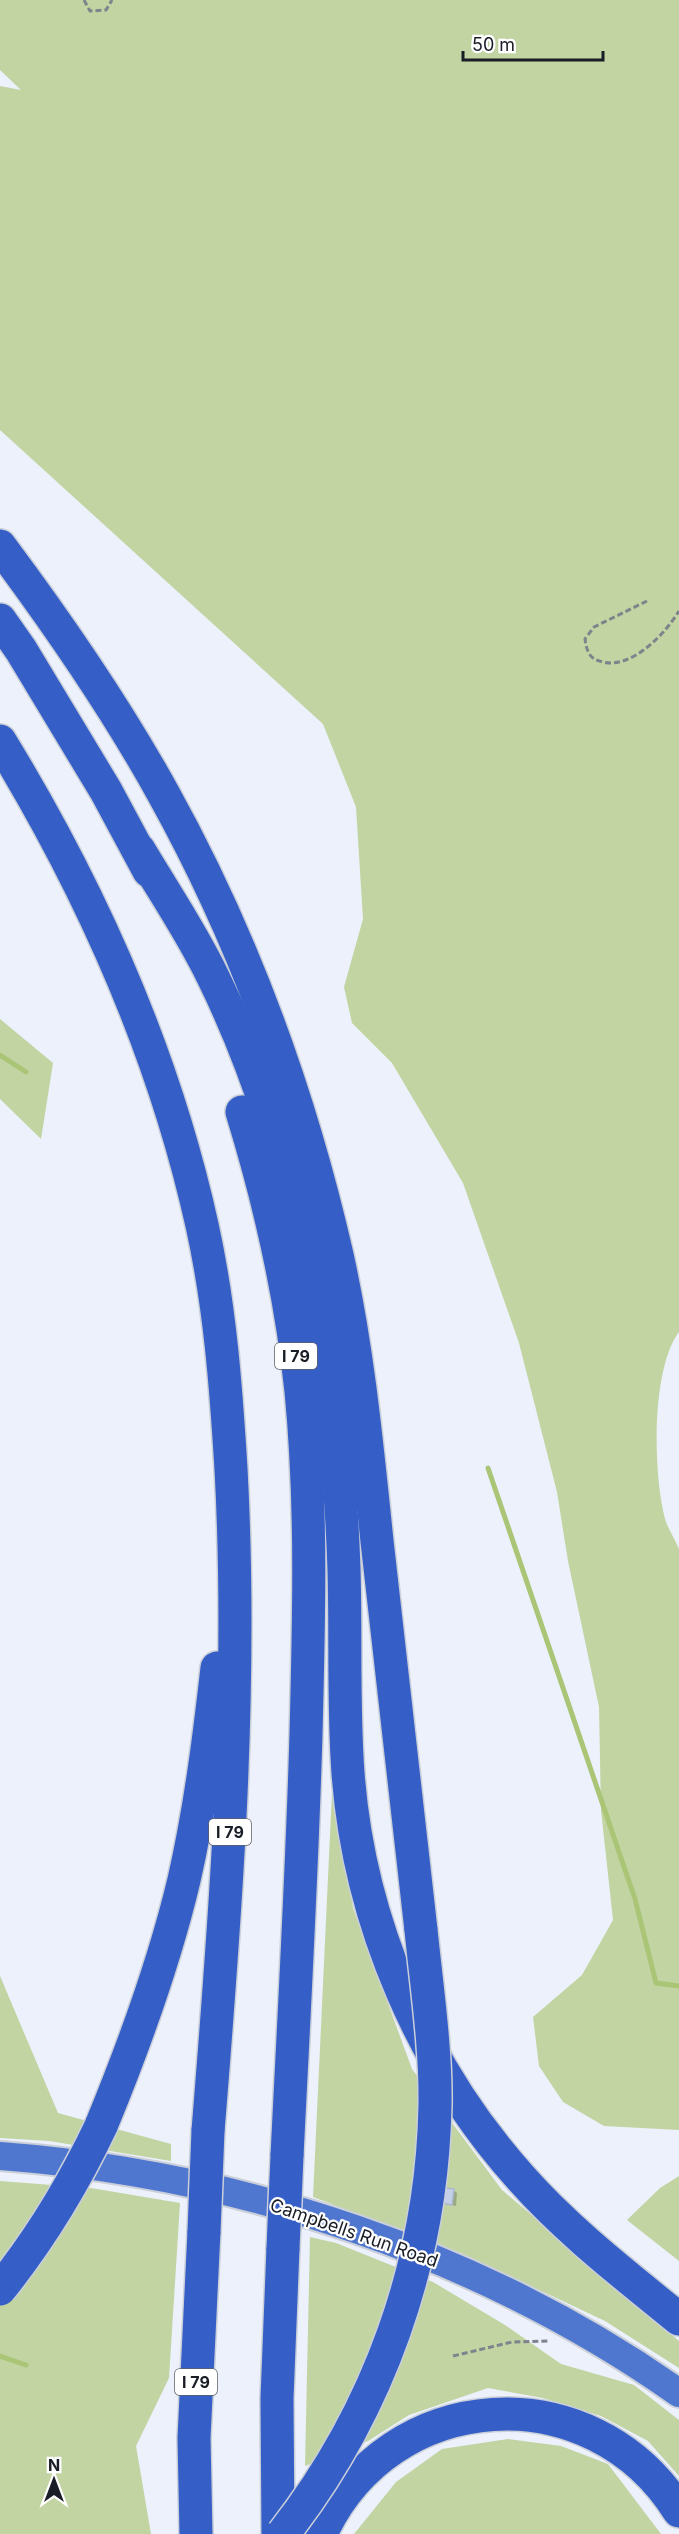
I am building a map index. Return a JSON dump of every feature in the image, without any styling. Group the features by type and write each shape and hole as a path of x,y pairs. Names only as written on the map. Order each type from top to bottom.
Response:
{"highway":[{"path":"0,546 86,666 163,792 192,848 248,970 292,1091 310,1150 338,1259 351,1326 431,2019 435,2104 430,2185 416,2264 393,2338 360,2414 321,2483 284,2534"},
{"name":"I 79","path":"0,620 21,650 88,760 139,850 203,995 236,1089 270,1208 284,1275 301,1389 308,1502 309,1640 302,1853 277,2398 278,2534"},
{"name":"I 79","path":"0,741 78,882 120,972 168,1096 202,1226 215,1293 225,1366 234,1532 235,1722 228,1881 208,2131 194,2438 196,2534"},
{"path":"139,850 213,976 248,1057 281,1158 308,1265 331,1400 339,1480 351,1803 361,1862 389,1959 402,1992 440,2067 464,2104 519,2176 583,2239 679,2319"},
{"path":"0,2289 40,2236 62,2201 101,2126 153,1991 184,1879 207,1754 234,1532"},
{"path":"321,2534 339,2499 369,2466 383,2455 411,2437 433,2427 479,2414 525,2414 567,2423 586,2430 618,2447 644,2468 679,2511"}],"main road":[{"name":"Campbells Run Road","path":"0,2156 66,2162 165,2179 270,2203 353,2229 439,2262 598,2339 679,2393"}],"path":[{"path":"84,0 90,11 106,10 112,0"},
{"path":"647,602 594,627 585,639 587,652 594,660 613,665 633,658 669,627 679,611"},
{"path":"453,2356 512,2342 555,2341"}],"green space":[{"path":"0,0 679,0 679,1332 663,1370 657,1422 657,1450 658,1476 665,1519 679,1549 679,2130 604,2126 563,2102 539,2066 533,2017 582,1975 613,1920 601,1810 599,1707 568,1561 557,1492 519,1343 463,1183 392,1063 352,1023 344,987 363,919 356,807 323,724 0,430 0,86 21,90 0,70"},
{"path":"0,1019 53,1063 41,1139 0,1099"},
{"path":"333,1771 353,1908 412,2069 502,2190 679,2341 679,2368 605,2321 461,2253 313,2197"},
{"path":"0,1976 58,2113 171,2144 171,2161 49,2141 0,2138"},
{"path":"679,2176 679,2261 627,2220 660,2188"},
{"path":"0,2181 91,2188 180,2203 169,2378 136,2446 151,2534 0,2534"},
{"path":"310,2237 336,2243 433,2282 505,2325 561,2364 634,2385 679,2420 679,2476 648,2441 601,2416 543,2398 488,2388 409,2415 368,2441 305,2466"},
{"path":"508,2439 561,2446 608,2464 661,2534 354,2534 396,2482 442,2449"}],"building":[{"path":"444,2188 454,2189 452,2205 442,2203"}],"waterway":[{"path":"0,1055 26,1072"},
{"path":"488,1468 635,1899 656,1983 679,1986"},
{"path":"0,2356 26,2365"}]}
